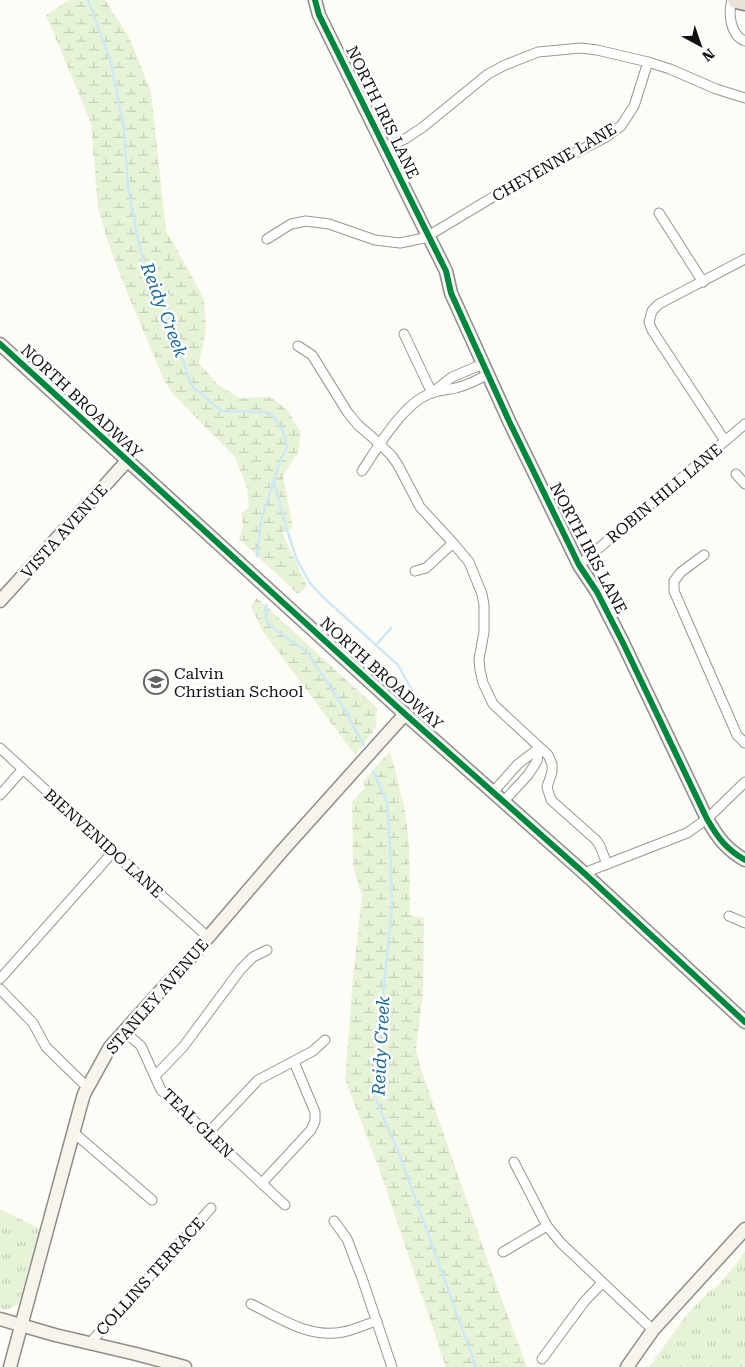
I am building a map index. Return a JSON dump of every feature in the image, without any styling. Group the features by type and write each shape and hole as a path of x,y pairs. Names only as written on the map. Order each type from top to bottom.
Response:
{"highway":[{"path":"736,0 745,2"}],"street":[{"name":"NORTH IRIS LANE","path":"315,0 319,15 446,271 450,293 579,565 596,592 623,643 716,835 731,852 745,860"},
{"path":"732,0 730,7 734,32 741,39 745,40"},
{"path":"385,148 405,139 423,127 488,74 538,52 581,48 597,50 670,68 716,89 745,98"},
{"name":"CHEYENNE LANE","path":"267,239 291,224 306,221 330,224 375,240 400,243 428,236 513,185 606,136 621,126 634,106 648,62"},
{"path":"658,213 703,282"},
{"name":"ROBIN HILL LANE","path":"725,441 649,322 652,311 659,304 745,259"},
{"path":"404,334 432,392"},
{"name":"NORTH BROADWAY","path":"0,344 405,714 584,872 745,1022"},
{"path":"298,346 312,355 348,413 358,425 380,444 398,465 420,508 469,562 482,594 485,620 480,670 488,695 504,716 548,755 552,764 552,772 547,787 551,800 596,840 607,864"},
{"path":"362,471 380,444 410,406 452,377 485,369"},
{"name":"ROBIN HILL LANE","path":"579,565 745,424"},
{"name":"VISTA AVENUE","path":"0,601 127,462"},
{"path":"736,474 745,484"},
{"path":"415,571 426,568 453,543"},
{"path":"704,555 681,572 674,581 674,591 737,735 745,743"},
{"name":"STANLEY AVENUE","path":"10,1367 84,1094 110,1047 405,714"},
{"name":"BIENVENIDO LANE","path":"0,748 208,937"},
{"path":"494,792 518,764 539,748"},
{"path":"504,801 528,775 537,760 539,748"},
{"path":"0,795 23,769"},
{"path":"584,872 687,833 707,819 745,782"},
{"path":"0,979 113,852"},
{"path":"729,916 745,922"},
{"path":"154,1076 183,1047 241,969 253,958 267,950"},
{"path":"0,989 33,1023 46,1047 88,1088"},
{"name":"TEAL GLEN","path":"124,1030 141,1046 161,1090 285,1205"},
{"path":"208,1133 258,1080 314,1051 325,1040"},
{"path":"262,1183 311,1130 315,1121 315,1112 294,1062"},
{"path":"73,1132 152,1200"},
{"path":"514,1162 547,1226 561,1243 653,1330"},
{"name":"COLLINS TERRACE","path":"90,1343 211,1208"},
{"path":"334,1220 347,1239 392,1367"},
{"path":"503,1252 547,1226"},
{"path":"627,1367 653,1330 745,1229"},
{"path":"542,1359 584,1302 602,1282"},
{"path":"251,1304 298,1328 311,1332 344,1332 376,1321"},
{"path":"0,1319 55,1336 90,1343 170,1365 185,1367"}],"green space":[{"path":"69,0 105,0 129,37 151,92 166,231 204,300 206,331 199,363 218,385 239,398 271,397 288,411 301,433 298,452 283,476 293,528 282,532 307,586 298,594 239,539 243,526 241,514 249,507 247,488 235,457 173,394 164,380 111,251 98,208 91,123 46,15"},
{"path":"257,598 377,708 376,728 355,755 262,630 251,606"},
{"path":"390,751 405,811 409,844 410,915 424,918 423,992 416,1048 419,1063 527,1367 446,1367 380,1171 345,1079 362,895 353,866 352,802 365,788 363,781"},
{"path":"0,1209 40,1229 20,1300 9,1309 0,1309"},
{"path":"745,1251 745,1367 649,1367 686,1316 709,1291 717,1287"}],"waterway":[{"name":"Reidy Creek","path":"88,0 110,59 124,128 128,187 146,272 164,302 191,385 221,411 264,412 272,414 283,431 287,447 280,461 261,521 257,556"},
{"path":"274,482 297,560 310,583 398,665 413,692 438,716"},
{"name":"Reidy Creek","path":"266,605 266,620 269,625 307,652 348,714 364,745"},
{"path":"376,645 391,628"},
{"name":"Reidy Creek","path":"373,771 387,802 392,908 379,1033 375,1098 400,1156 476,1367"}],"cycle path":[{"path":"315,0 319,15 446,271 451,293 509,421 579,565 597,592 623,643 707,819 723,842 745,860"},
{"path":"0,344 405,714 584,873 745,1022"}],"place":[{"name":"Calvin Christian School","path":"156,682"}]}
